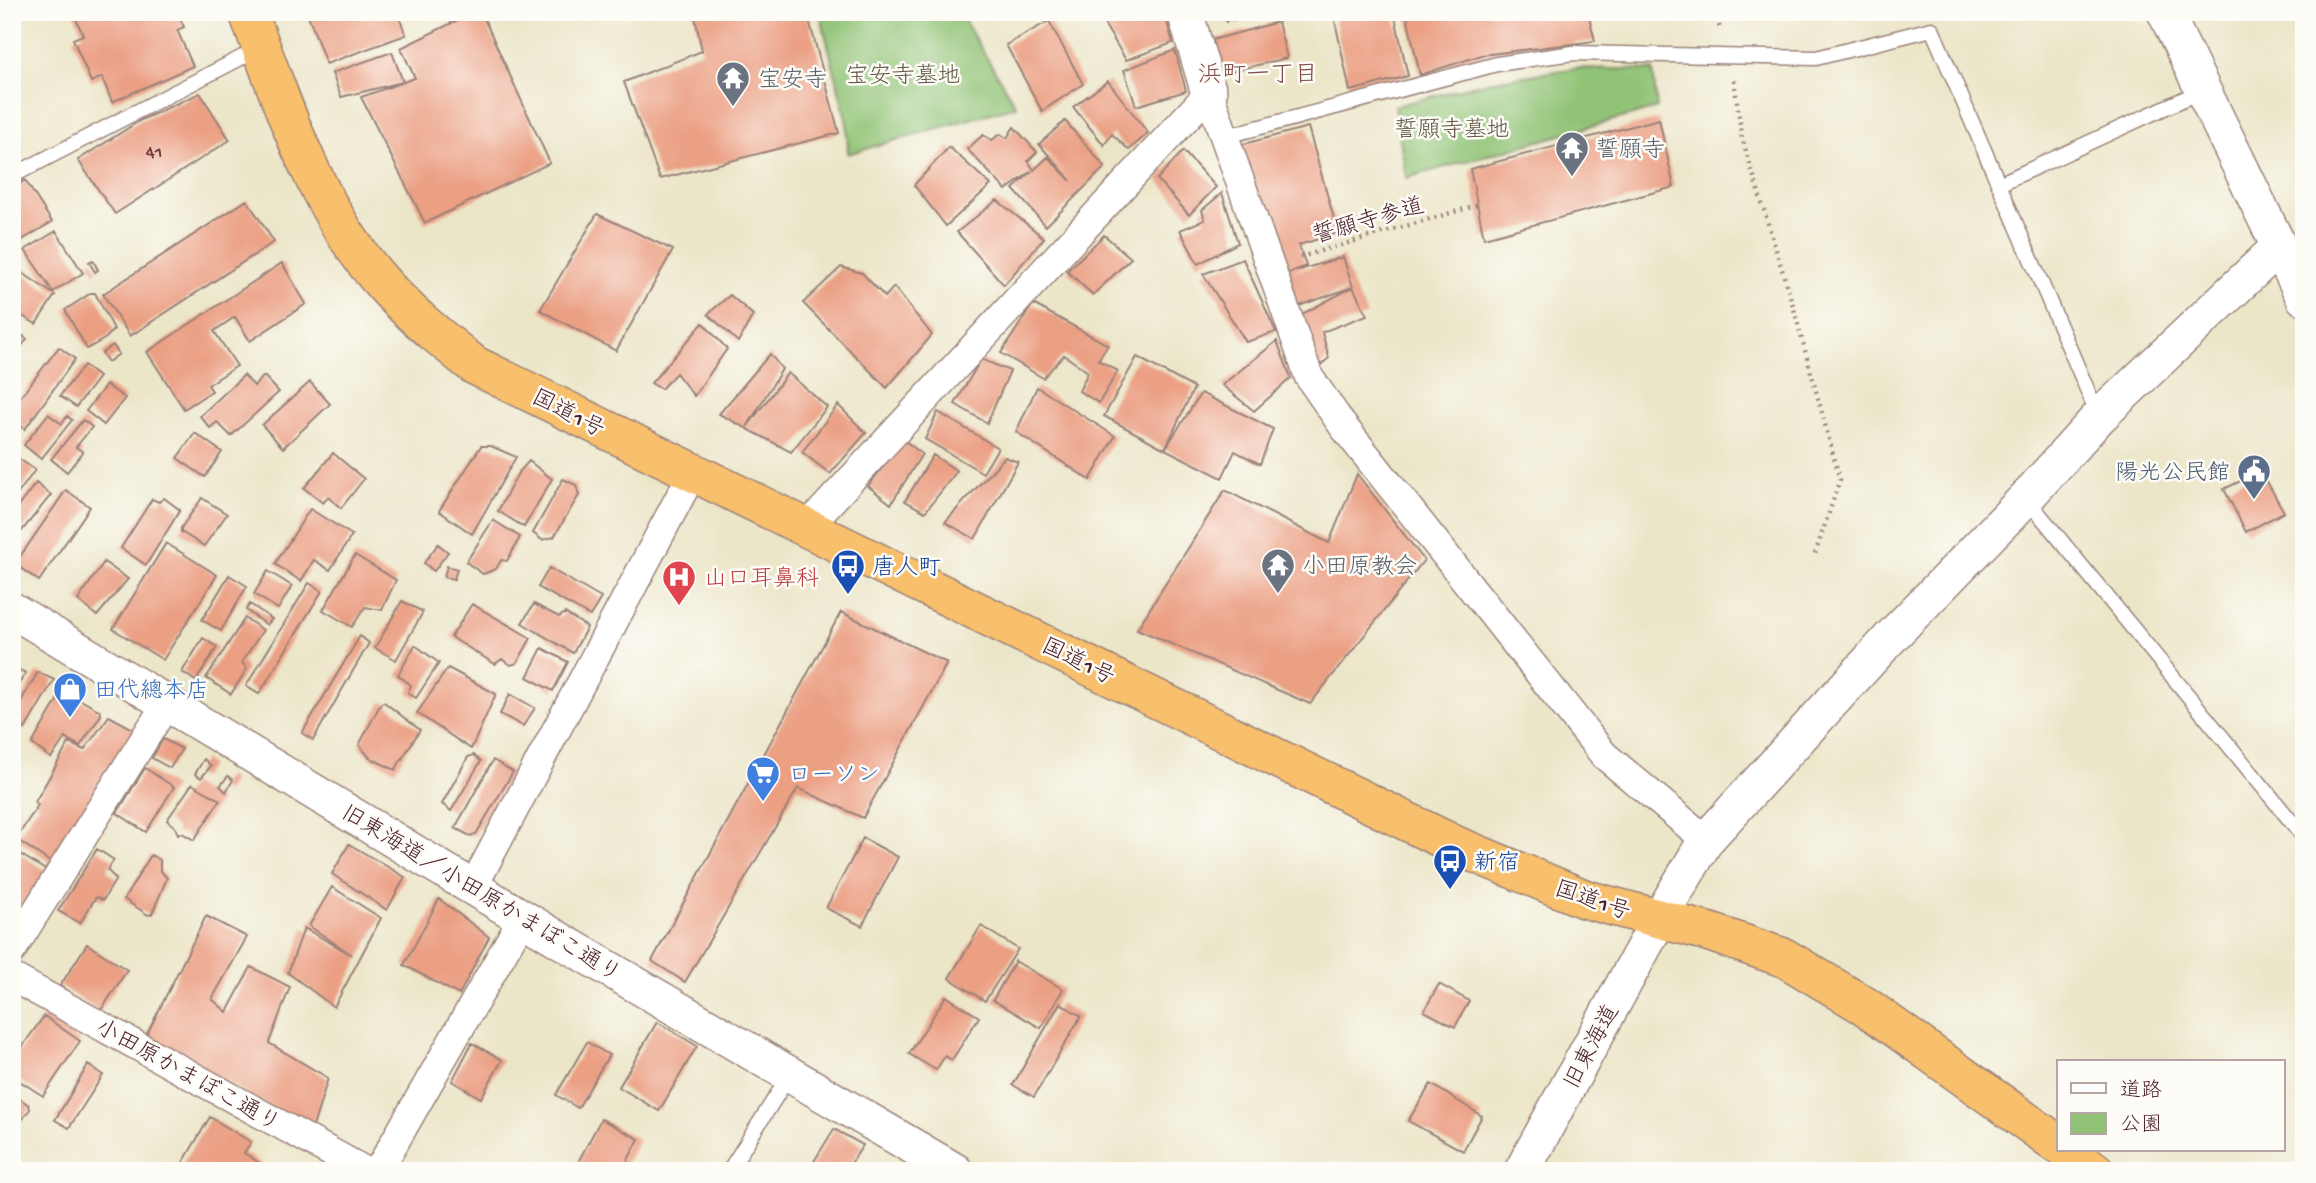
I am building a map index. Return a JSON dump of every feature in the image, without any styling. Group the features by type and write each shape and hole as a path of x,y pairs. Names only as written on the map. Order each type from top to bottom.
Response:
{"highway":[{"name":"国道1号","path":"248,12 304,158 341,227 385,287 427,328 474,365 1455,845 1585,899 1709,932 1785,958 1865,1006 2057,1144"},
{"path":"2069,1152 2095,1171"}],"street":[{"path":"1185,12 1223,137 1309,377 1343,426 1604,755 1706,840"},
{"path":"2165,12 2279,247 2302,288"},
{"path":"806,528 1209,93"},
{"name":"旧東海道","path":"1522,1171 1658,920 1706,840 1891,637 2026,498 2099,417 2279,247"},
{"path":"473,887 692,474"},
{"name":"旧東海道／小田原かまぼこ通り","path":"12,610 789,1076 954,1171"},
{"path":"12,950 167,703"},
{"path":"378,1171 524,916"},
{"name":"小田原かまぼこ通り","path":"12,977 365,1171"}],"lane":[{"path":"1223,137 1497,64 1573,53 1816,58 1932,29 2099,417"},
{"path":"12,176 261,47"},
{"path":"1999,184 2202,91"},
{"path":"2026,498 2304,837"},
{"path":"729,1171 789,1076"}],"path":[{"path":"1714,12 1731,58 1742,138 1794,309 1840,480 1815,554"},
{"name":"誓願寺参道","path":"1269,266 1478,205"}],"green space":[{"name":"宝安寺墓地","path":"820,12 959,12 1016,106 848,154 847,123"},
{"name":"誓願寺墓地","path":"1576,68 1653,70 1657,108 1406,178 1395,106 1492,81"}],"building":[{"path":"73,12 177,12 184,27 177,30 193,66 112,102 102,77 91,82 73,39 83,35"},
{"path":"307,12 397,12 406,35 326,64"},
{"path":"474,12 481,12 550,163 425,223 361,97 415,78 401,48"},
{"name":"宝安寺","path":"694,12 807,12 839,133 660,179 624,82 702,51"},
{"path":"1097,12 1164,12 1173,43 1126,60"},
{"path":"1333,12 1394,12 1408,76 1350,91"},
{"path":"1406,12 1588,12 1595,41 1482,55 1420,75"},
{"path":"1049,21 1083,84 1042,111 1006,45"},
{"path":"1278,22 1287,58 1220,74 1212,40"},
{"path":"1175,50 1186,91 1136,106 1124,70"},
{"path":"392,52 403,82 341,97 332,73"},
{"path":"1108,81 1148,133 1129,150 1112,134 1104,145 1073,107"},
{"path":"200,93 230,140 115,214 78,160 141,120"},
{"name":"誓願寺","path":"1659,119 1674,187 1484,238 1470,169"},
{"path":"1065,121 1105,167 1046,226 1013,189 1032,171 1006,190 967,149 983,135 992,140 1000,134 1007,138 1014,127 1037,152 1028,161 1034,170 1048,157 1071,181 1039,144"},
{"path":"1308,127 1338,233 1299,245 1306,266 1289,273 1343,257 1353,287 1296,307 1240,145"},
{"path":"12,136 21,155 12,160"},
{"path":"949,147 991,185 946,226 914,185"},
{"path":"1183,151 1216,187 1189,215 1157,179"},
{"path":"25,180 52,222 12,246 12,189"},
{"path":"1222,193 1238,243 1198,264 1180,230 1205,220 1202,210"},
{"path":"247,200 274,242 130,336 103,294"},
{"path":"997,200 1044,238 1004,285 957,232"},
{"path":"597,214 673,250 616,351 540,310"},
{"path":"56,231 83,273 53,292 25,250"},
{"path":"1104,235 1131,258 1093,295 1067,271"},
{"path":"1243,259 1276,332 1246,342 1203,274"},
{"path":"93,260 98,270 95,272 89,262"},
{"path":"282,263 306,304 250,341 235,317 214,331 237,366 208,385 212,391 184,409 147,352"},
{"path":"12,266 55,295 36,324 12,310"},
{"path":"841,267 862,273 885,297 894,287 932,335 887,388 803,303"},
{"path":"1353,287 1367,315 1322,332 1329,358 1316,369 1300,315"},
{"path":"95,293 114,329 106,338 87,349 65,310"},
{"path":"730,295 753,315 738,342 708,314"},
{"path":"1033,304 1108,345 1098,360 1118,371 1099,403 1079,391 1088,372 1064,355 1043,378 1001,353"},
{"path":"703,323 727,349 694,396 676,373 661,389 651,383"},
{"path":"12,328 27,339 15,355 12,353"},
{"path":"1277,341 1291,378 1254,411 1222,385"},
{"path":"113,345 119,354 108,362 102,353"},
{"path":"59,347 75,359 25,429 12,420 12,408"},
{"path":"770,354 782,369 747,427 788,373 827,407 791,452 719,414"},
{"path":"1137,357 1194,388 1165,449 1104,416"},
{"path":"981,359 1010,371 987,423 955,404"},
{"path":"84,365 99,377 76,407 60,396"},
{"path":"244,375 254,386 264,376 279,392 231,436 217,422 210,428 200,416"},
{"path":"310,382 330,404 283,448 262,425"},
{"path":"106,385 125,398 104,425 86,411"},
{"path":"1037,387 1115,436 1090,480 1016,432"},
{"path":"1201,393 1273,429 1260,464 1235,451 1222,478 1165,449"},
{"path":"838,405 866,433 830,474 802,452"},
{"path":"938,412 998,448 983,473 925,439"},
{"path":"48,414 62,424 67,416 72,420 41,459 24,445"},
{"path":"83,420 92,427 76,447 83,452 67,472 51,459"},
{"path":"195,433 222,452 205,477 177,458"},
{"path":"904,440 922,454 891,504 868,486"},
{"path":"481,446 491,446 516,457 472,534 439,511"},
{"path":"333,453 364,479 341,508 328,497 323,503 304,488"},
{"path":"12,454 35,470 12,502"},
{"path":"933,455 957,471 925,512 905,501"},
{"path":"1005,457 1018,462 975,539 945,522"},
{"path":"529,461 552,479 524,527 498,511 518,473"},
{"name":"陽光公民館","path":"2261,471 2284,512 2246,532 2224,489"},
{"name":"小田原教会","path":"1357,474 1424,560 1310,704 1137,629 1225,490 1329,543"},
{"path":"563,479 576,485 579,495 554,537 542,540 533,533"},
{"path":"36,483 51,495 12,543 12,514"},
{"path":"66,490 90,507 39,581 15,564"},
{"path":"164,498 180,510 146,565 121,548 152,499 159,502"},
{"path":"202,498 227,514 204,546 181,532 181,528"},
{"path":"310,509 352,535 330,570 314,560 301,581 275,564"},
{"path":"493,520 520,537 507,561 501,560 496,569 483,574 466,562"},
{"path":"166,543 217,575 163,660 113,629"},
{"path":"438,544 448,552 434,571 424,563"},
{"path":"355,555 396,580 382,610 365,607 352,627 323,610"},
{"path":"104,562 128,579 97,616 78,600"},
{"path":"447,566 457,569 454,579 444,577"},
{"path":"549,568 601,598 590,616 538,587"},
{"path":"268,571 292,586 278,609 254,594"},
{"path":"229,575 247,586 221,631 202,620"},
{"path":"309,583 322,591 259,694 246,686"},
{"path":"402,601 423,612 396,660 375,648"},
{"path":"250,604 272,619 267,625 246,610"},
{"path":"472,604 531,638 517,663 511,665 502,659 495,664 451,637"},
{"path":"534,604 559,617 565,613 587,627 573,653 522,623"},
{"name":"ローソン","path":"841,612 947,663 863,818 798,788 685,982 652,961"},
{"path":"245,618 263,630 242,662 247,669 231,694 206,678"},
{"path":"360,636 369,643 313,740 302,733"},
{"path":"203,638 217,647 196,681 182,672"},
{"path":"415,645 439,663 416,698 408,693 411,685 398,675"},
{"path":"542,648 568,662 553,691 527,677"},
{"path":"12,667 26,673 12,694"},
{"path":"448,668 496,694 471,749 417,713"},
{"path":"38,672 54,680 25,729 12,724 12,716"},
{"path":"63,690 100,711 101,715 80,746 65,738 51,758 32,744"},
{"path":"510,694 535,708 523,726 500,714"},
{"path":"384,702 420,730 395,770 370,758 359,745"},
{"path":"109,716 137,731 52,863 16,839 38,805 35,802 69,743 84,750"},
{"path":"163,739 182,749 170,768 152,758"},
{"path":"474,755 481,761 451,811 442,804 468,757"},
{"path":"204,759 211,766 201,778 195,774"},
{"path":"493,760 513,772 476,834 470,836 455,828"},
{"path":"145,768 174,787 146,832 117,813"},
{"path":"228,776 233,780 226,792 220,786"},
{"path":"192,784 220,800 194,840 182,833 178,834 167,820"},
{"path":"863,838 898,857 862,926 826,908"},
{"path":"349,844 405,877 387,910 332,874"},
{"path":"12,849 47,871 12,926"},
{"path":"97,849 114,860 107,870 116,879 103,900 96,897 80,923 58,911"},
{"path":"151,855 160,860 160,870 167,878 152,914 148,915 124,899"},
{"path":"332,887 381,918 334,1007 288,973 304,928 352,955 309,926"},
{"path":"439,899 489,937 459,995 404,965"},
{"path":"206,916 247,937 212,999 227,1012 251,967 290,987 269,1043 328,1078 312,1130 145,1038"},
{"path":"981,926 1018,949 985,1001 949,978"},
{"path":"87,944 127,970 100,1012 60,986"},
{"path":"1015,961 1063,989 1041,1028 993,1000"},
{"path":"1439,984 1469,1001 1455,1027 1424,1011"},
{"path":"946,996 979,1017 952,1060 945,1056 936,1070 909,1054"},
{"path":"1060,1003 1081,1016 1034,1097 1013,1085"},
{"path":"44,1016 80,1041 43,1096 12,1076 12,1061"},
{"path":"657,1022 697,1046 659,1111 619,1087"},
{"path":"587,1042 609,1055 578,1108 556,1095"},
{"path":"472,1043 502,1060 481,1098 452,1081"},
{"path":"88,1065 103,1075 69,1128 55,1120"},
{"path":"1431,1084 1482,1116 1463,1151 1408,1121"},
{"path":"12,1094 29,1105 30,1109 12,1133"},
{"path":"210,1117 251,1142 244,1153 266,1167 264,1171 178,1171"},
{"path":"601,1119 639,1139 622,1171 595,1171 578,1162"},
{"path":"834,1129 863,1145 846,1171 808,1171"}],"place":[{"name":"宝安寺","path":"733,108"},
{"name":"誓願寺","path":"1572,178"},
{"name":"陽光公民館","path":"2254,501"},
{"name":"小田原教会","path":"1278,595"},
{"name":"唐人町","path":"848,596"},
{"name":"山口耳鼻科","path":"679,607"},
{"name":"田代總本店","path":"70,719"},
{"name":"ローソン","path":"763,803"},
{"name":"新宿","path":"1450,891"}],"district":[{"name":"浜町一丁目","path":"1258,73"}]}
